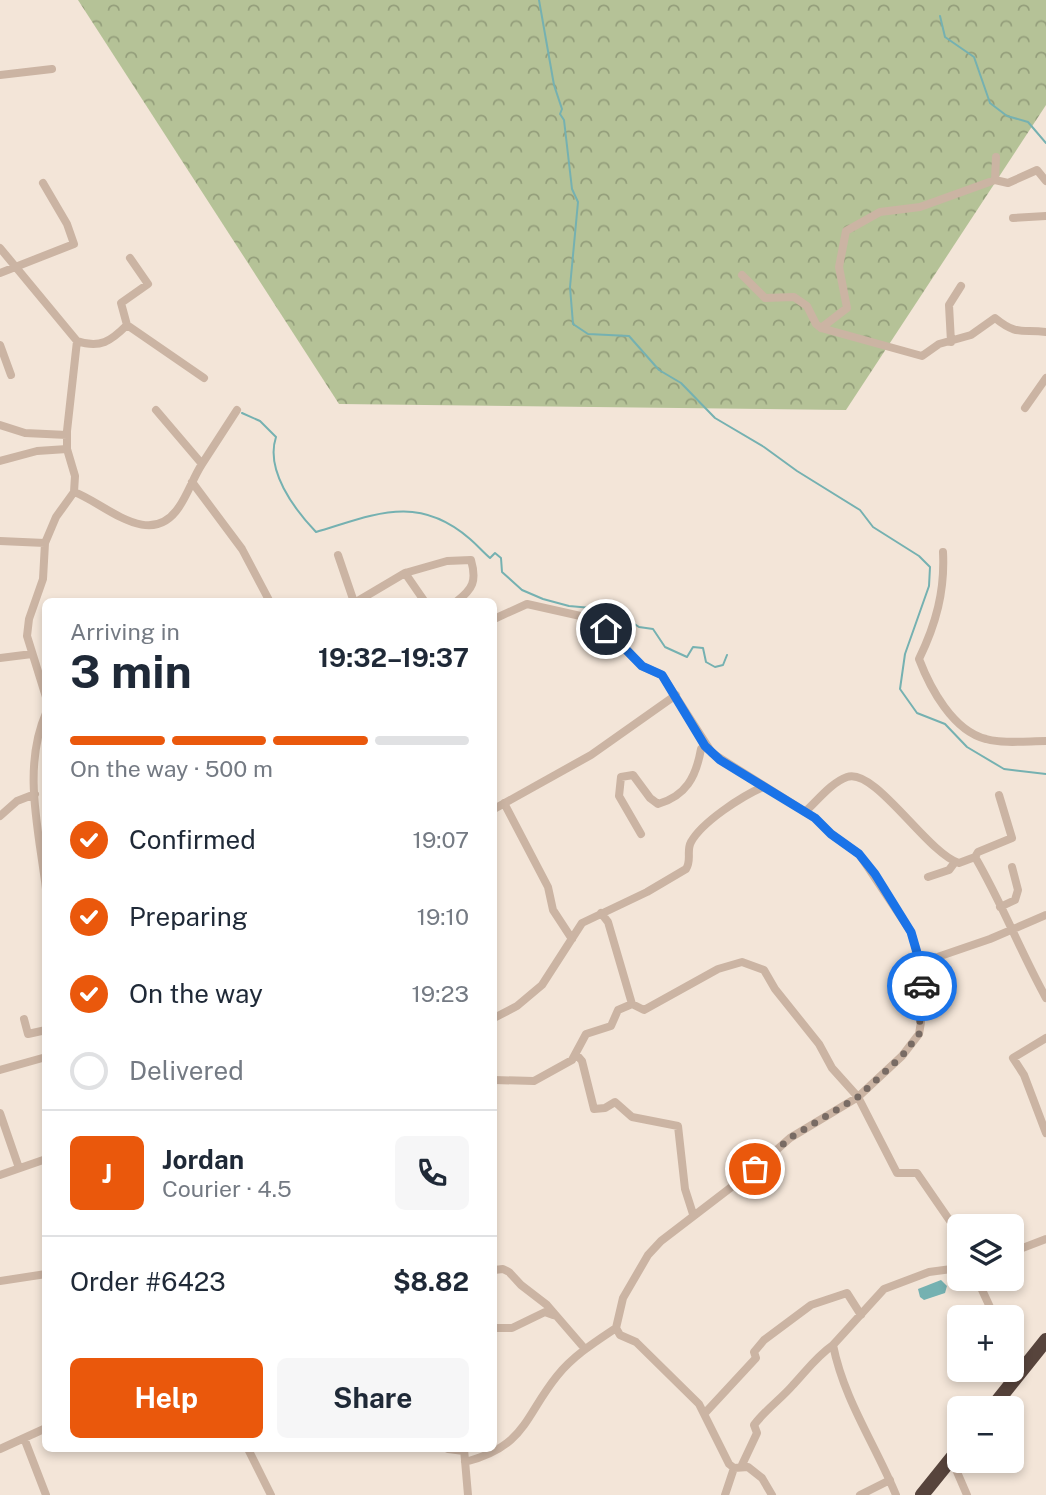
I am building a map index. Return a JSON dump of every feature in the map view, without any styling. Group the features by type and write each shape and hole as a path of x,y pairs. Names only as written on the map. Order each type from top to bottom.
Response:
{"highway":[{"path":"1024,1368 1046,1340"},
{"path":"1002,1396 1013,1382"},
{"path":"922,1495 947,1464"}],"street":[{"path":"0,75 52,69"},
{"path":"995,180 996,157"},
{"path":"821,328 847,308 839,267 846,230 880,212 920,206 995,180 1008,183 1037,170 1046,181"},
{"path":"0,273 74,244 67,224 43,183"},
{"path":"1013,218 1046,216"},
{"path":"0,247 77,341 91,346 101,344 113,339 127,325"},
{"path":"130,258 148,285 121,303 127,325 204,378"},
{"path":"742,275 765,298 783,295 801,300 821,328 922,356 939,344 971,335 995,318 1007,328 1023,334 1046,331"},
{"path":"950,342 949,305 961,286"},
{"path":"42,685 27,636 29,619 43,579 46,543 56,517 74,492 75,476 67,449 77,341"},
{"path":"0,345 11,375"},
{"path":"1025,408 1046,378"},
{"path":"156,410 202,464"},
{"path":"74,492 92,499 126,521 148,525 162,522 173,515 237,410"},
{"path":"0,425 25,433 68,435"},
{"path":"0,461 37,452 67,449"},
{"path":"192,482 242,550 268,598"},
{"path":"0,541 46,543"},
{"path":"943,552 944,580 941,598 932,633 919,659 930,686 967,730 987,740 1046,741"},
{"path":"338,555 354,598"},
{"path":"362,598 405,573 447,561 471,560 475,575 473,588 461,598"},
{"path":"405,573 422,598"},
{"path":"372,592 374,598"},
{"path":"497,618 527,604 585,617 606,629 642,666 662,675 705,746 720,760 805,812 859,854 875,874 911,932 920,963 923,989 919,1034 902,1056 858,1097 790,1138 755,1169 693,1214 648,1255 623,1298 616,1328 585,1349 556,1377 524,1430 497,1449"},
{"path":"0,658 32,654"},
{"path":"497,807 591,755 676,695"},
{"path":"41,809 35,794 32,769 37,733 42,722"},
{"path":"641,834 618,796 621,777 633,775 650,799 658,804 669,801 677,798 694,778 701,749 705,746"},
{"path":"805,812 847,777 858,776 882,792 914,829 955,862"},
{"path":"497,1016 535,992 582,923 686,869 689,864 690,844 699,832 739,799 763,787"},
{"path":"0,816 17,801 35,794"},
{"path":"928,877 949,870 955,862 975,857 978,852 1012,838 999,795"},
{"path":"504,803 548,887 553,910 572,939"},
{"path":"975,857 995,890 1000,907 1014,927 1046,998"},
{"path":"1000,907 1015,900 1018,890 1012,867"},
{"path":"601,913 608,922 632,1004 644,1010 718,969 742,962 764,970 775,989 819,1044 832,1068 858,1097 897,1173 917,1173 947,1217"},
{"path":"920,963 990,939 1046,915"},
{"path":"497,1080 534,1082 565,1065 576,1054 586,1034 611,1026 618,1010 632,1004"},
{"path":"24,1019 28,1034 42,1031"},
{"path":"1046,1038 1013,1058 1024,1075 1046,1133"},
{"path":"576,1054 582,1061 594,1109 604,1108 615,1102 632,1117 678,1126 685,1189 693,1214"},
{"path":"0,1070 42,1057"},
{"path":"0,1113 19,1168"},
{"path":"0,1175 42,1160"},
{"path":"1024,1247 1046,1239"},
{"path":"497,1270 509,1272 555,1315 585,1349"},
{"path":"724,1495 757,1433 754,1425 766,1408 792,1387 817,1356 833,1345 884,1289 929,1272 947,1272"},
{"path":"0,1281 42,1276"},
{"path":"705,1413 756,1358 754,1352 764,1340 811,1305 847,1293 861,1315"},
{"path":"497,1328 512,1328 545,1312 555,1315"},
{"path":"616,1328 620,1335 636,1342 649,1354 705,1413 725,1457 738,1468 748,1467 762,1478 772,1495"},
{"path":"833,1345 857,1420 896,1495"},
{"path":"0,1449 42,1430"},
{"path":"24,1437 46,1495"},
{"path":"250,1452 271,1495"},
{"path":"464,1452 468,1495"},
{"path":"465,1462 485,1457 492,1452"},
{"path":"961,1473 967,1495"},
{"path":"860,1495 890,1480"}],"green space":[{"path":"78,0 1046,0 1046,105 846,410 339,404"}],"water":[{"path":"941,1280 947,1286 945,1293 924,1300 918,1289"}],"waterway":[{"path":"539,0 554,85 562,109 560,114 564,120 572,189 578,202 570,287 573,324 588,334 629,336 659,370 681,383 715,418 860,510 873,527 919,556 930,567 929,586 905,654 900,689 917,713 945,724 967,747 1004,769 1046,774"},
{"path":"940,16 945,37 974,57 990,103 1007,116 1028,122 1046,143"},
{"path":"242,413 260,421 276,437 274,450 278,475 291,501 316,532 357,519 395,512 432,516 451,525 490,558 495,553 501,558 502,572 522,590 569,606 614,610 639,627 653,629 665,647 687,657 693,647 703,648 706,662 715,667 723,665 727,655"}],"way so far":[{"path":"755,1169 790,1138 839,1111 858,1097 902,1056 919,1034 922,1022 922,986"}],"route":[{"path":"606,629 642,666 662,675 705,746 720,760 815,818 831,834 859,854 875,874 911,932 920,963 922,986"}]}
